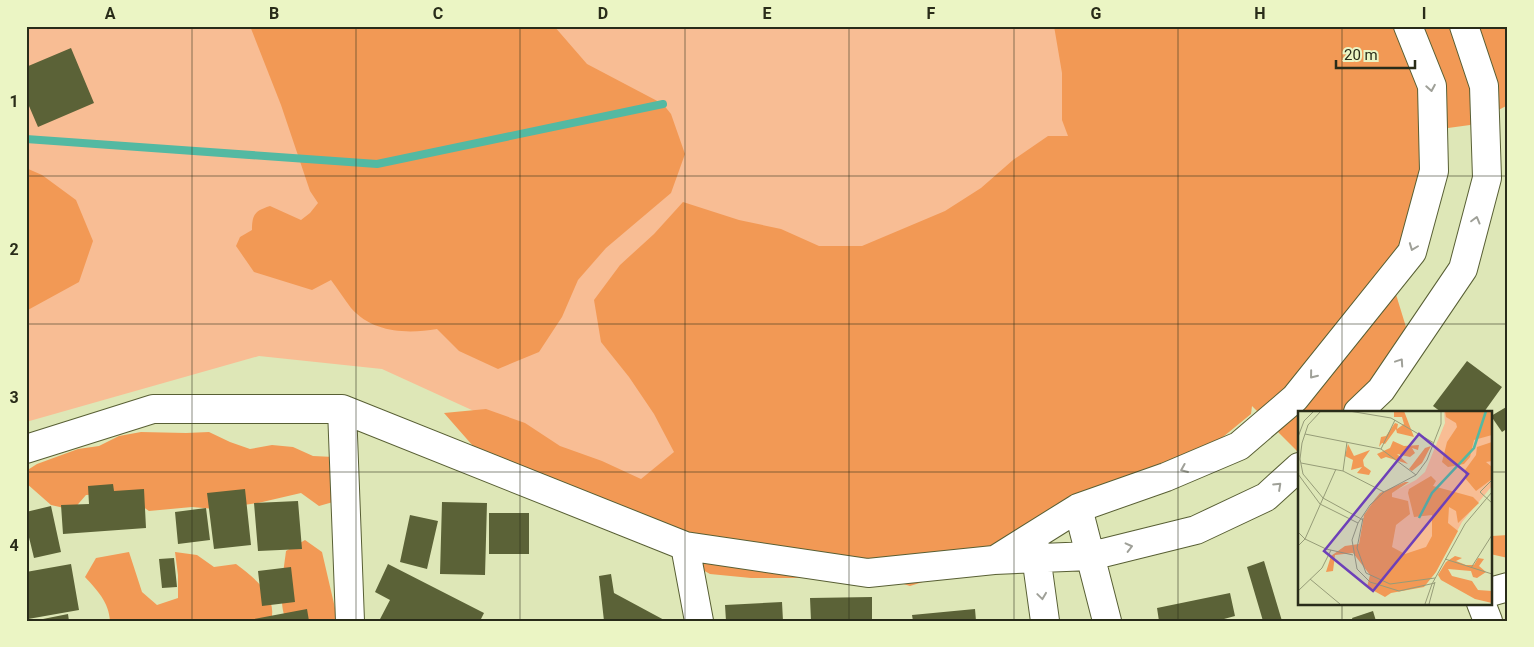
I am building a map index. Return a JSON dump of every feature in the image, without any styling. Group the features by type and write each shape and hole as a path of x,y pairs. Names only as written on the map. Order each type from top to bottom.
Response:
{"street":[{"path":"1035,548 1078,508 1166,477 1239,446 1295,398 1412,252 1434,171 1432,86 1408,26"},
{"path":"1361,411 1386,401 1463,269 1487,178 1484,86 1464,26"},
{"path":"26,449 153,409 342,409 685,546 868,573 994,560 1035,548 1091,556 1196,530 1266,497 1298,467"},
{"path":"342,409 350,621"},
{"path":"1078,508 1107,621"},
{"path":"685,546 699,621"},
{"path":"1035,548 1045,621"},
{"path":"1492,591 1508,587"},
{"path":"1481,604 1488,621"}],"shaded area":[{"path":"26,26 1358,26 699,514 382,369 259,356 26,422"},
{"path":"250,26 554,26 587,64 663,104 671,114 685,154 671,193 606,248 578,280 562,317 539,352 498,369 459,351 437,329 402,331 391,330 370,323 351,308 331,280 312,290 254,272 236,246 240,237 252,230 255,214 270,206 301,220 318,203 310,191 281,105"},
{"path":"1054,26 1508,26 1508,105 1470,125 1426,131 1434,171 1394,288 1406,327 1385,365 1370,411 1298,411 1298,452 1252,406 1251,414 1218,441 1078,508 951,573 910,586 868,573 795,578 751,578 710,574 516,466 473,446 444,413 486,409 525,423 560,446 602,461 641,479 674,452 654,414 629,377 601,342 594,300 620,265 654,234 683,202 739,220 781,229 819,246 862,246 945,211 981,188 1013,160 1048,136 1068,136 1062,120 1062,73"},
{"path":"26,168 42,175 76,200 93,241 79,282 26,311"},
{"path":"141,432 209,432 250,449 272,445 293,447 313,456 334,457 340,500 319,506 301,493 258,503 215,509 192,507 149,511 133,501 120,496 97,494 86,495 73,510 51,505 26,483 26,471 37,464 78,449 99,446 119,436"},
{"path":"1508,535 1508,558 1492,554 1492,536"},
{"path":"305,540 322,552 338,621 287,621 284,614 282,587 286,551"},
{"path":"129,552 142,592 157,605 178,598 175,552 197,555 214,567 236,564 257,581 268,595 271,603 271,621 110,621 105,602 85,577 96,558"}],"building":[{"path":"71,48 94,103 38,127 26,99 26,67"},
{"path":"1467,361 1502,387 1485,411 1440,411 1433,406"},
{"path":"1508,406 1508,428 1502,432 1492,415"},
{"path":"113,484 114,491 144,489 146,528 63,534 61,505 89,504 88,486"},
{"path":"245,489 251,545 214,549 207,493"},
{"path":"298,501 302,549 258,551 254,503"},
{"path":"442,502 487,503 485,575 440,574"},
{"path":"51,506 61,552 34,558 26,525 26,512"},
{"path":"206,508 210,540 178,544 175,512"},
{"path":"489,513 529,513 529,554 489,554"},
{"path":"410,515 438,521 427,569 400,562"},
{"path":"174,558 177,587 162,588 159,559"},
{"path":"1264,561 1282,621 1263,621 1247,567"},
{"path":"71,564 79,610 28,619 26,611 26,572"},
{"path":"388,564 484,613 480,621 379,621 390,600 375,592"},
{"path":"291,567 295,602 262,606 258,571"},
{"path":"611,574 614,593 666,621 604,621 599,576"},
{"path":"1230,593 1235,616 1224,619 1224,621 1159,621 1157,608"},
{"path":"872,597 872,621 811,621 810,598"},
{"path":"782,602 783,621 726,621 725,605"},
{"path":"307,609 309,621 249,620"},
{"path":"975,609 976,621 913,621 912,615"},
{"path":"1373,611 1376,621 1353,621 1352,618"},
{"path":"68,614 69,621 38,621 38,620"}],"waterway":[{"path":"26,139 377,164 663,104"}]}
